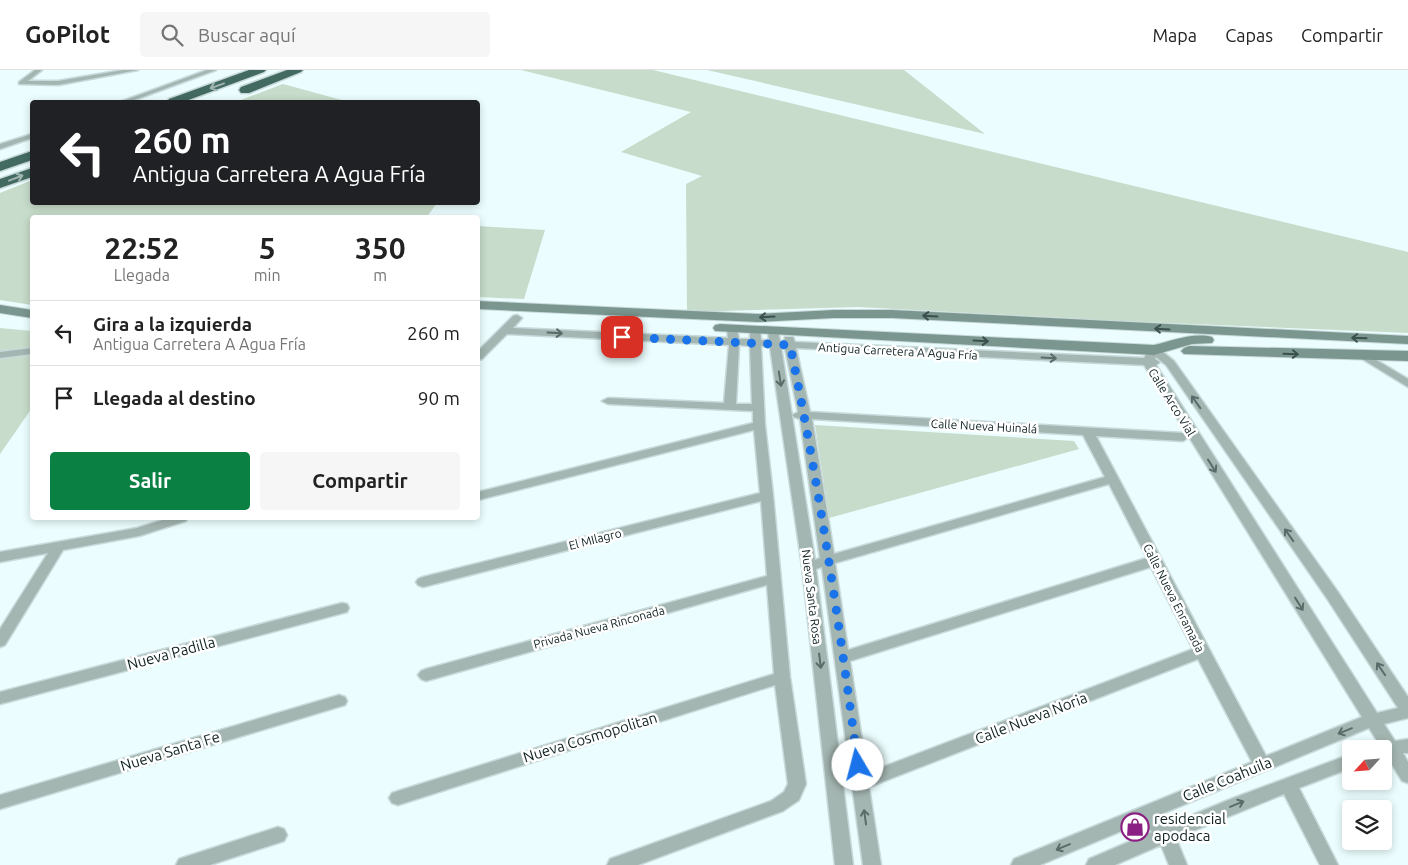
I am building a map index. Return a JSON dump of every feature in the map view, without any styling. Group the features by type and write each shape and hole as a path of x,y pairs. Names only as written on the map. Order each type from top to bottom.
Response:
{"highway":[{"path":"178,100 260,70"},
{"path":"237,93 297,70"},
{"path":"0,167 30,156"},
{"path":"0,184 30,173"}],"street":[{"path":"39,70 20,83 58,83 135,70"},
{"path":"81,79 90,70"},
{"path":"130,100 213,70"},
{"path":"0,147 30,137"},
{"path":"480,305 758,318 834,314 892,314 1408,340"},
{"path":"0,309 30,314"},
{"path":"480,316 733,336"},
{"path":"480,355 517,318"},
{"path":"781,338 818,323 954,328 995,320"},
{"path":"1114,326 1151,356"},
{"path":"506,331 733,336 1151,356 1408,356"},
{"path":"730,407 733,336"},
{"path":"616,865 777,806 790,800 795,794 797,784 782,677 767,495 757,408 755,337"},
{"path":"1151,356 1192,340 1271,342 1329,337"},
{"name":"Nueva Santa Rosa","path":"781,338 786,414 809,566 844,865"},
{"name":"Nueva Santa Rosa","path":"781,338 805,415 843,656 872,865"},
{"path":"0,356 30,351"},
{"name":"Calle Arco Vial","path":"1151,356 1170,363 1333,596 1408,711"},
{"name":"Calle Arco Vial","path":"1151,356 1189,438 1372,720 1383,740"},
{"path":"1363,356 1408,384"},
{"path":"608,401 757,408"},
{"name":"Calle Nueva Huinalá","path":"786,414 1189,438 1221,438"},
{"path":"480,495 759,425"},
{"name":"Calle Nueva Enramada","path":"1088,432 1262,764"},
{"path":"809,566 1113,479"},
{"name":"El MIlagro","path":"423,582 767,495"},
{"path":"0,557 139,532 175,520"},
{"path":"0,641 59,546"},
{"path":"843,656 1154,561"},
{"name":"Privada Nueva Rinconada","path":"426,675 773,579"},
{"name":"Nueva Padilla","path":"0,698 342,608"},
{"name":"Calle Nueva Noria","path":"860,783 1202,652"},
{"name":"Nueva Cosmopolitan","path":"398,798 782,677"},
{"name":"Nueva Santa Fe","path":"0,802 340,701"},
{"name":"Calle Coahuila","path":"1020,865 1372,720 1408,711"},
{"path":"1392,748 1408,746"},
{"name":"Calle Arco Vial","path":"1392,755 1408,776"},
{"name":"Calle Coahuila","path":"1095,865 1288,784 1342,764"},
{"path":"1288,784 1329,865"},
{"path":"1145,812 1166,835 1178,865"},
{"path":"185,865 278,835"}],"green space":[{"path":"521,70 653,70 1408,252 1408,333 1118,321 858,307 687,312 686,184 702,176 621,152 691,112"},
{"path":"707,70 904,70 985,134"},
{"path":"283,84 342,100 240,100"},
{"path":"30,181 30,205 436,205 428,215 30,215 30,305 0,300 0,193"},
{"path":"480,226 545,230 524,299 480,297"},
{"path":"0,328 30,331 30,411 0,454"},
{"path":"815,425 1074,441 1079,449 829,518"}],"place":[{"name":"residencial apodaca","path":"1135,827"}],"route":[{"path":"622,337 790,345 811,452 858,765"}]}
